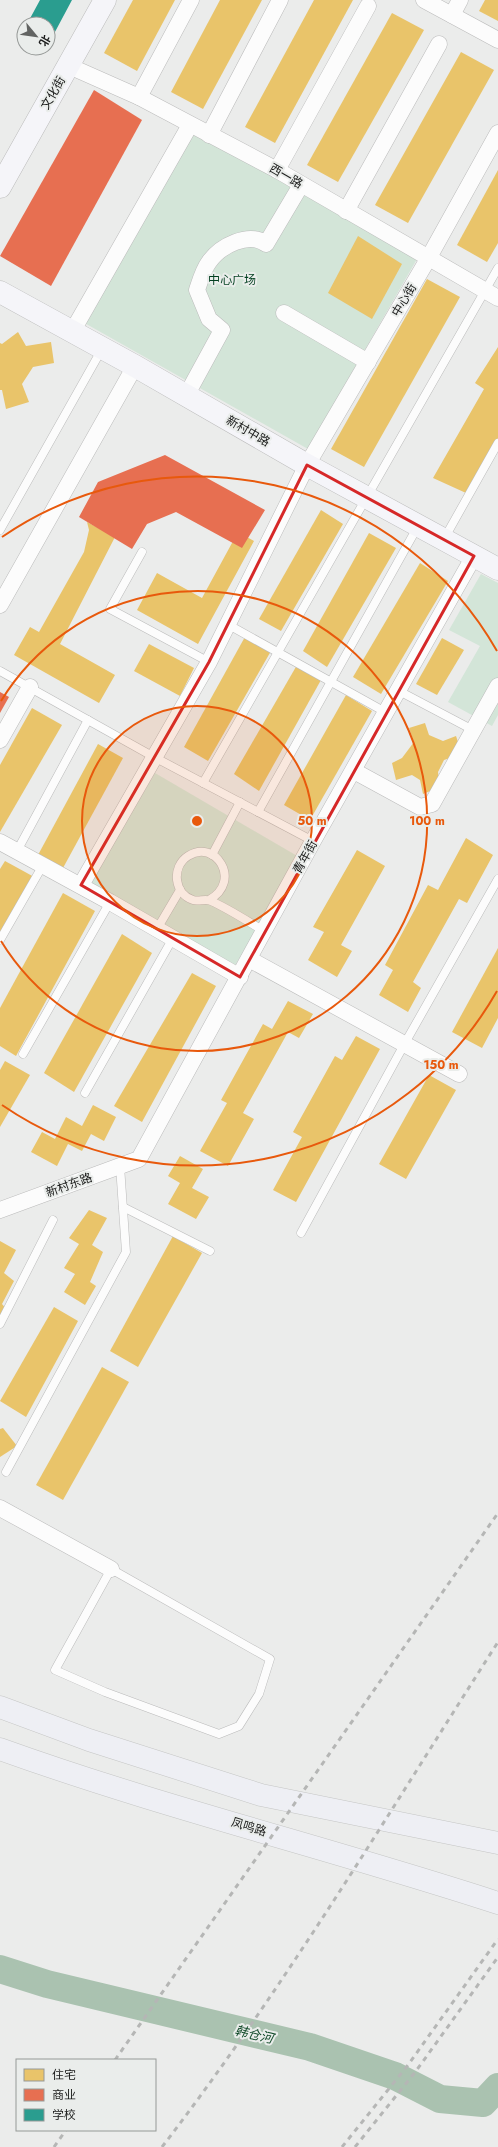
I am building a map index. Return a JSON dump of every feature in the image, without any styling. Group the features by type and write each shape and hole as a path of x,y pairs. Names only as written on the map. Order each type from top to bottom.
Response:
{"main road":[{"path":"0,1707 89,1740 261,1795 498,1843"},
{"name":"凤鸣路","path":"0,1749 76,1776 498,1903"}],"street":[{"name":"文化街","path":"0,187 105,0"},
{"path":"139,97 191,0"},
{"path":"209,135 280,0"},
{"path":"424,0 498,40"},
{"path":"452,15 460,0"},
{"path":"277,170 368,6"},
{"path":"346,211 439,44"},
{"name":"西一路","path":"69,66 139,97 277,170 428,259 492,294"},
{"path":"72,332 190,125"},
{"name":"中心街","path":"81,886 209,662 307,465 428,259 498,133"},
{"path":"186,396 222,330 209,319 197,290 209,261 222,248 237,242 252,239 261,240 266,244 301,185"},
{"name":"新村中路","path":"0,292 135,366 307,465 498,569"},
{"path":"284,313 368,362"},
{"path":"0,605 135,366"},
{"name":"青年街","path":"139,1159 240,977 313,841 387,713 474,556"},
{"path":"354,771 420,807 432,804 498,686"},
{"path":"0,740 30,687"},
{"path":"0,842 110,902 240,977"},
{"path":"249,959 459,1074"},
{"name":"新村东路","path":"0,1210 139,1159"},
{"path":"0,1508 111,1569"}],"lane":[{"path":"203,782 366,497 492,294 498,268"},
{"path":"0,530 102,348"},
{"path":"444,540 498,444"},
{"path":"258,812 418,525"},
{"path":"142,552 110,609 209,662"},
{"path":"227,624 387,713"},
{"path":"0,670 154,757 313,841"},
{"path":"399,691 473,730"},
{"path":"17,851 88,720"},
{"path":"212,855 240,802"},
{"path":"157,929 180,890 177,874 183,860 197,852 212,855 223,866 225,882 216,896 209,900"},
{"path":"0,940 43,865"},
{"path":"301,1234 405,1044 498,879"},
{"path":"180,890 193,900 209,900 264,931"},
{"path":"23,1054 110,902"},
{"path":"85,1093 173,938"},
{"path":"6,1472 126,1252 120,1166"},
{"path":"123,1207 210,1251"},
{"path":"0,1324 53,1220"},
{"path":"111,1569 270,1659 259,1694 239,1726 219,1734 105,1692 55,1670 111,1569"}],"highlighted area":[{"path":"307,465 474,556 240,977 81,885 209,662"}],"green space":[{"name":"中心广场","path":"189,128 417,259 308,449 81,321"},
{"path":"481,574 498,583 498,715 492,726 448,702 480,646 449,630"},
{"path":"155,773 299,857 233,969 89,885"}],"building: 住宅":[{"path":"133,0 175,0 137,71 104,53"},
{"path":"220,0 262,0 203,109 171,92"},
{"path":"314,0 353,0 275,143 245,127"},
{"path":"485,0 498,0 498,21 479,11"},
{"path":"392,13 424,30 338,182 307,165"},
{"path":"461,52 494,70 408,223 375,205"},
{"path":"498,170 498,243 487,262 457,245"},
{"path":"358,236 402,264 372,319 328,293"},
{"path":"427,279 460,297 364,467 331,449"},
{"path":"18,332 26,346 51,342 54,363 33,367 22,384 29,402 6,409 2,390 0,390 0,343 2,344"},
{"path":"498,347 498,439 466,493 433,478 484,389 475,383"},
{"path":"321,510 343,524 281,631 259,619"},
{"path":"87,522 115,537 60,644 115,675 99,703 14,655 30,627 39,632 84,552 89,530"},
{"path":"238,532 254,541 198,644 137,610 157,573 202,598"},
{"path":"369,533 396,548 327,667 303,651"},
{"path":"420,563 448,581 381,694 353,677"},
{"path":"246,635 271,651 208,761 184,747"},
{"path":"442,638 464,650 437,695 416,684"},
{"path":"149,644 194,668 180,696 134,671"},
{"path":"297,665 321,680 259,791 234,774"},
{"path":"346,695 372,711 310,820 284,805"},
{"path":"32,708 62,725 0,832 0,765"},
{"path":"425,723 429,735 443,741 456,736 462,754 444,760 438,772 440,787 423,794 420,780 412,775 396,780 392,763 402,758 414,742 409,728"},
{"path":"98,744 123,758 63,868 38,855"},
{"path":"466,838 493,855 467,903 459,899 413,982 421,988 408,1012 379,995 393,970 385,965 428,885 438,890"},
{"path":"357,850 385,866 341,945 352,951 337,977 308,960 324,932 313,927"},
{"path":"5,861 36,878 0,943 0,869"},
{"path":"63,893 95,911 16,1056 0,1046 0,1008"},
{"path":"122,934 152,953 74,1092 44,1073"},
{"path":"498,948 498,1018 482,1048 452,1032"},
{"path":"192,973 216,986 142,1122 114,1106"},
{"path":"288,1001 313,1014 299,1038 288,1032 243,1113 254,1119 228,1166 200,1151 227,1103 221,1100 263,1024 272,1029"},
{"path":"356,1036 380,1049 296,1202 273,1190 302,1137 293,1132 335,1056 342,1060"},
{"path":"5,1061 30,1075 0,1127 0,1070"},
{"path":"429,1075 456,1090 406,1179 379,1164"},
{"path":"93,1105 116,1117 104,1141 91,1134 82,1151 68,1144 57,1166 31,1152 42,1132 55,1139 66,1117 82,1126"},
{"path":"180,1156 203,1169 192,1188 209,1197 196,1219 168,1204 180,1183 168,1176"},
{"path":"89,1210 107,1218 92,1245 103,1252 90,1282 96,1286 85,1305 64,1292 75,1274 64,1268 79,1244 69,1238"},
{"path":"173,1236 202,1253 138,1367 110,1351"},
{"path":"0,1241 16,1250 4,1273 14,1281 2,1304 7,1310 0,1322"},
{"path":"54,1307 78,1321 26,1417 0,1401"},
{"path":"102,1367 129,1382 63,1500 36,1485"},
{"path":"3,1428 17,1446 0,1457 0,1429"}],"building: 商业":[{"path":"94,90 142,120 51,286 0,256"},
{"path":"165,455 265,510 242,548 176,512 147,524 132,549 79,517 98,482"},
{"path":"0,692 9,697 0,713"}],"building: 学校":[{"path":"40,0 72,0 56,30 56,16 31,16"}],"waterway":[{"name":"韩仓河","path":"0,1969 47,1984 310,2047 395,2076 440,2099 483,2103 498,2087"}],"railway":[{"path":"116,2059 498,1513"},
{"path":"162,2147 207,2086 294,1962 498,1642"},
{"path":"342,2147 408,2065 498,1939"},
{"path":"355,2147 416,2071 498,1957"},
{"path":"54,2147 65,2131"}]}
